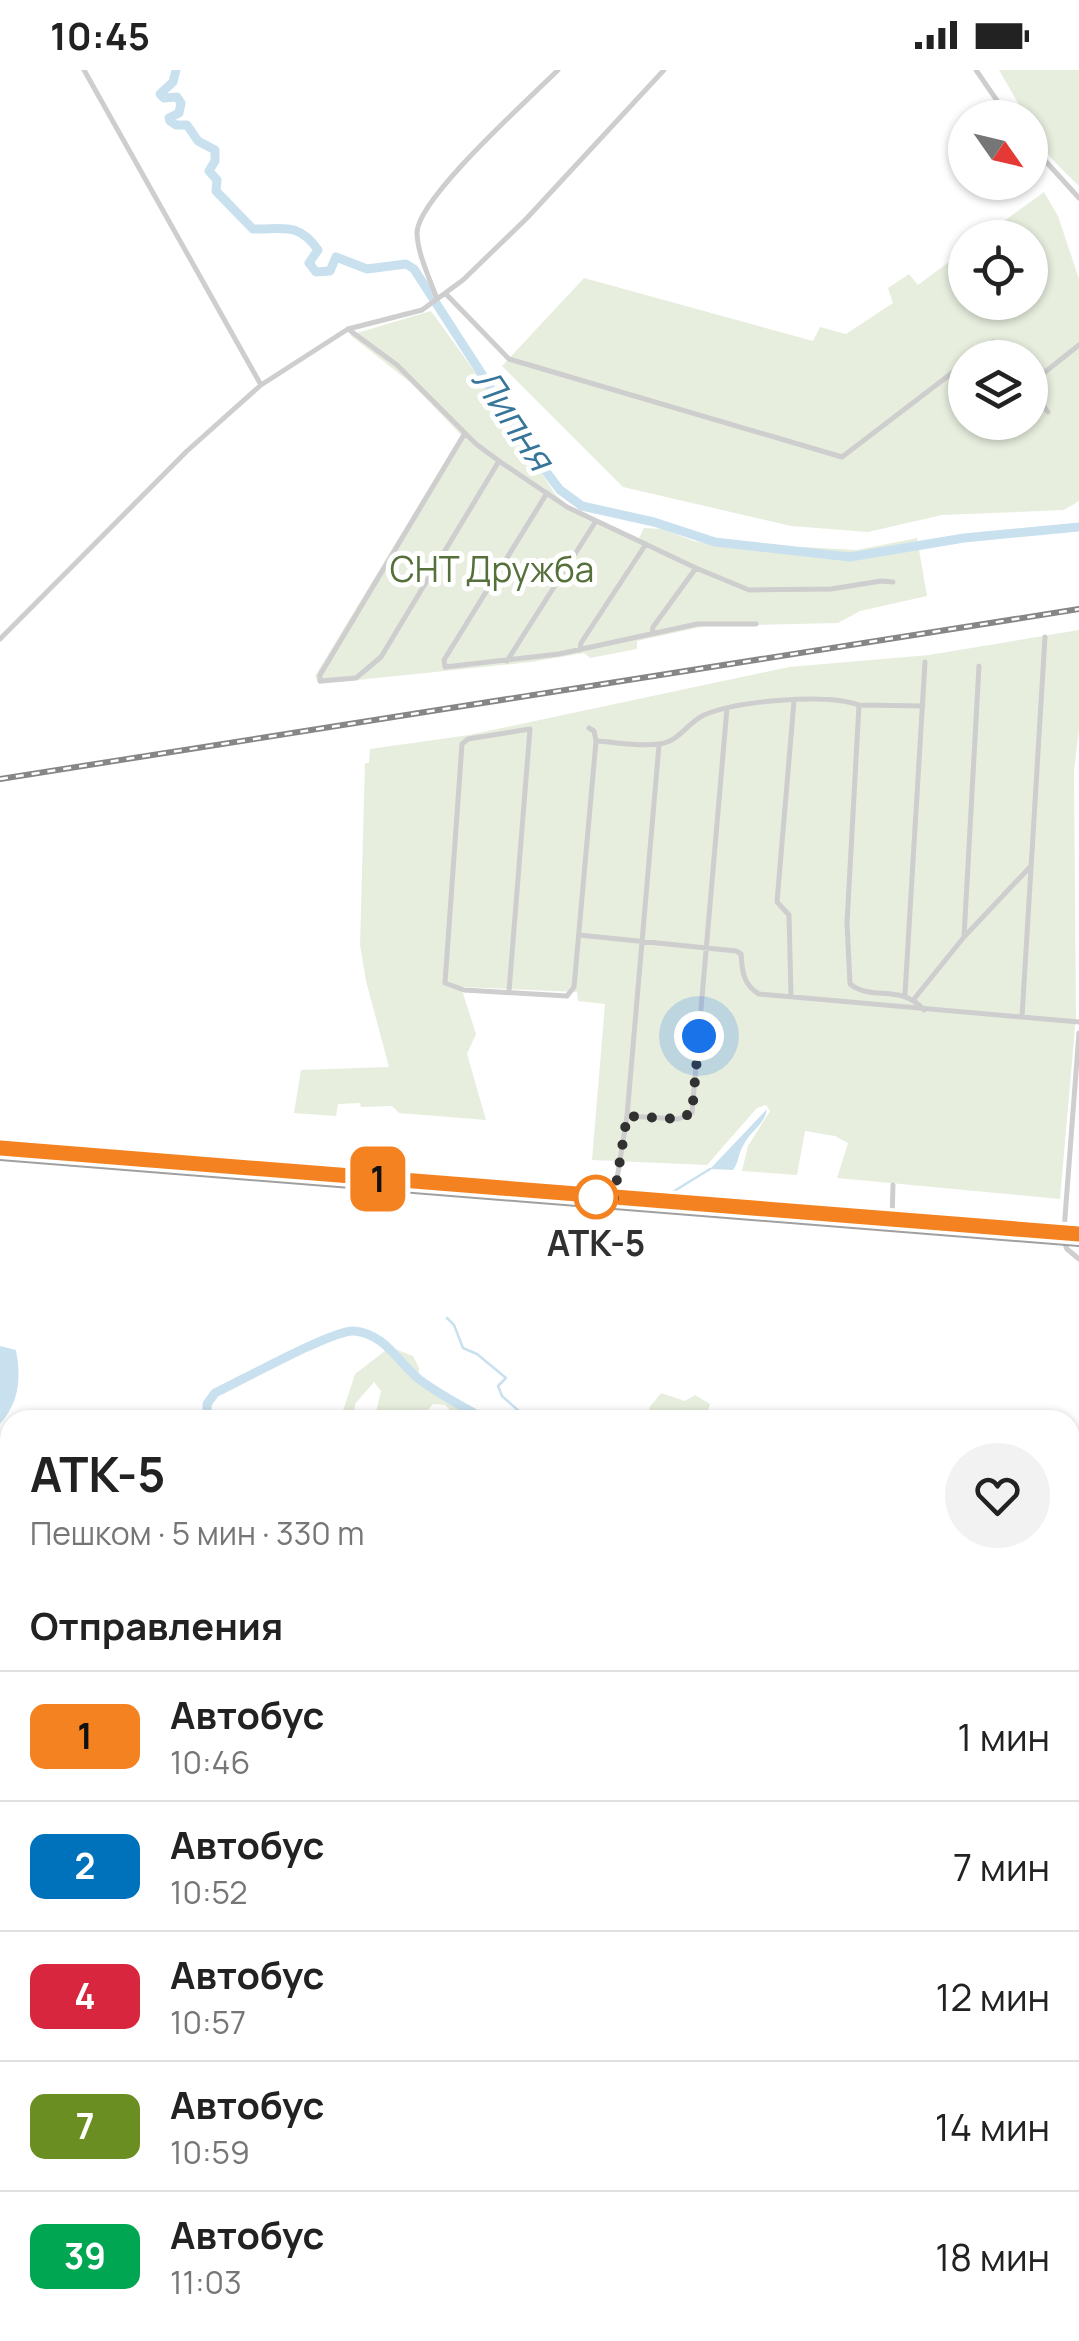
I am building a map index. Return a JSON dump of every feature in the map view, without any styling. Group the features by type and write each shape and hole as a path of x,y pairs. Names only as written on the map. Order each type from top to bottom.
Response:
{"highway":[{"path":"0,1152 1064,1236 1079,1234"},
{"path":"0,1152 892,1220 1064,1236 1079,1242"}],"street":[{"path":"84,70 261,384"},
{"path":"437,300 418,240 423,212 453,176 558,70"},
{"path":"0,639 187,451 261,384 348,330 422,310 446,294 527,218 664,70"},
{"path":"976,70 997,100"},
{"path":"1048,164 1079,198"},
{"path":"446,294 508,359 842,457 948,376"},
{"path":"348,330 410,377 465,433 500,461 596,521 696,568 749,590 831,589 872,585 881,580 894,582"},
{"path":"1048,371 1079,345"},
{"path":"465,433 320,675 323,682 360,676 391,644 500,461"},
{"path":"547,493 444,660 448,668 580,650 703,623 756,624"},
{"path":"507,661 596,521"},
{"path":"580,650 580,644 646,544"},
{"path":"652,634 653,627 696,568"},
{"path":"1022,1017 1046,637"},
{"path":"905,994 926,662"},
{"path":"964,937 979,666"},
{"path":"596,740 659,744 675,738 706,715 728,708 794,701 923,706"},
{"path":"791,996 789,915 777,902 794,701"},
{"path":"859,705 848,923 850,984 858,990 905,994 924,1010"},
{"path":"627,1116 678,1119 692,1113 728,708"},
{"path":"509,992 530,729 468,739 462,744 446,983 464,990 570,995 596,740 589,728"},
{"path":"614,1198 627,1116 659,744"},
{"path":"914,998 964,937 1030,867"},
{"path":"579,935 736,951 741,954 742,974 753,991 1079,1022"},
{"path":"1079,1034 1064,1236 1066,1249 1079,1259"},
{"path":"892,1220 894,1185"}],"green space":[{"path":"999,70 1079,70 1079,186 1048,153 1048,100 1016,100"},
{"path":"1048,199 1058,216 1079,279 1079,501 1064,510 942,515 868,532 791,526 623,487 502,366 584,278 813,341 820,327 846,334 893,303 888,288 909,274 918,285 948,263 948,320 1048,320 1048,220 1005,220 1033,200"},
{"name":"СНТ Дружба","path":"431,311 555,494 570,507 639,538 644,528 663,529 693,541 748,549 857,550 917,538 927,596 860,611 838,623 705,626 637,641 637,649 590,658 584,653 319,684 315,676 461,435 411,383 350,335"},
{"path":"1079,630 1079,728 1074,771 1076,1016 1060,1199 837,1178 848,1143 835,1136 805,1131 797,1175 742,1171 748,1146 770,1111 766,1105 757,1108 707,1165 592,1160 605,1004 578,1001 577,992 461,987 476,1034 467,1054 486,1120 399,1113 392,1106 361,1107 360,1103 338,1104 336,1116 294,1113 301,1070 389,1067 360,945 365,763 369,763 370,749 469,735 789,667 929,655"},
{"path":"390,1347 413,1356 419,1368 418,1379 470,1410 450,1410 445,1405 433,1404 428,1410 376,1410 381,1391 374,1382 355,1404 355,1410 343,1410 355,1374"},
{"path":"661,1393 685,1401 695,1395 710,1404 708,1410 649,1408"}],"water":[{"path":"767,1109 733,1170 710,1169"},
{"path":"0,1346 16,1350 18,1370 15,1398 9,1410 0,1410"}],"waterway":[{"name":"Липня","path":"176,70 173,82 160,94 164,98 177,97 181,103 179,113 170,121 187,125 198,141 215,150 215,161 209,171 217,180 216,191 253,229 289,229 311,241 318,250 309,263 316,272 330,271 336,257 367,269 406,264 414,269 538,461 560,490 582,506 654,522 715,542 850,557 964,538 1079,527"},
{"path":"669,1198 710,1169"},
{"path":"447,1318 463,1348 477,1354 506,1378 498,1386 502,1396 518,1410"},
{"path":"207,1410 215,1393 308,1347 354,1331 375,1338 420,1380 468,1410"}],"railway":[{"path":"0,779 1079,609"}],"bus line":[{"name":"1","path":"0,1148 1079,1234"}],"place":[{"name":"АТК-5","path":"596,1197"}],"route":[{"path":"596,1197 614,1198 627,1116 678,1119 692,1113 699,1036"}]}
